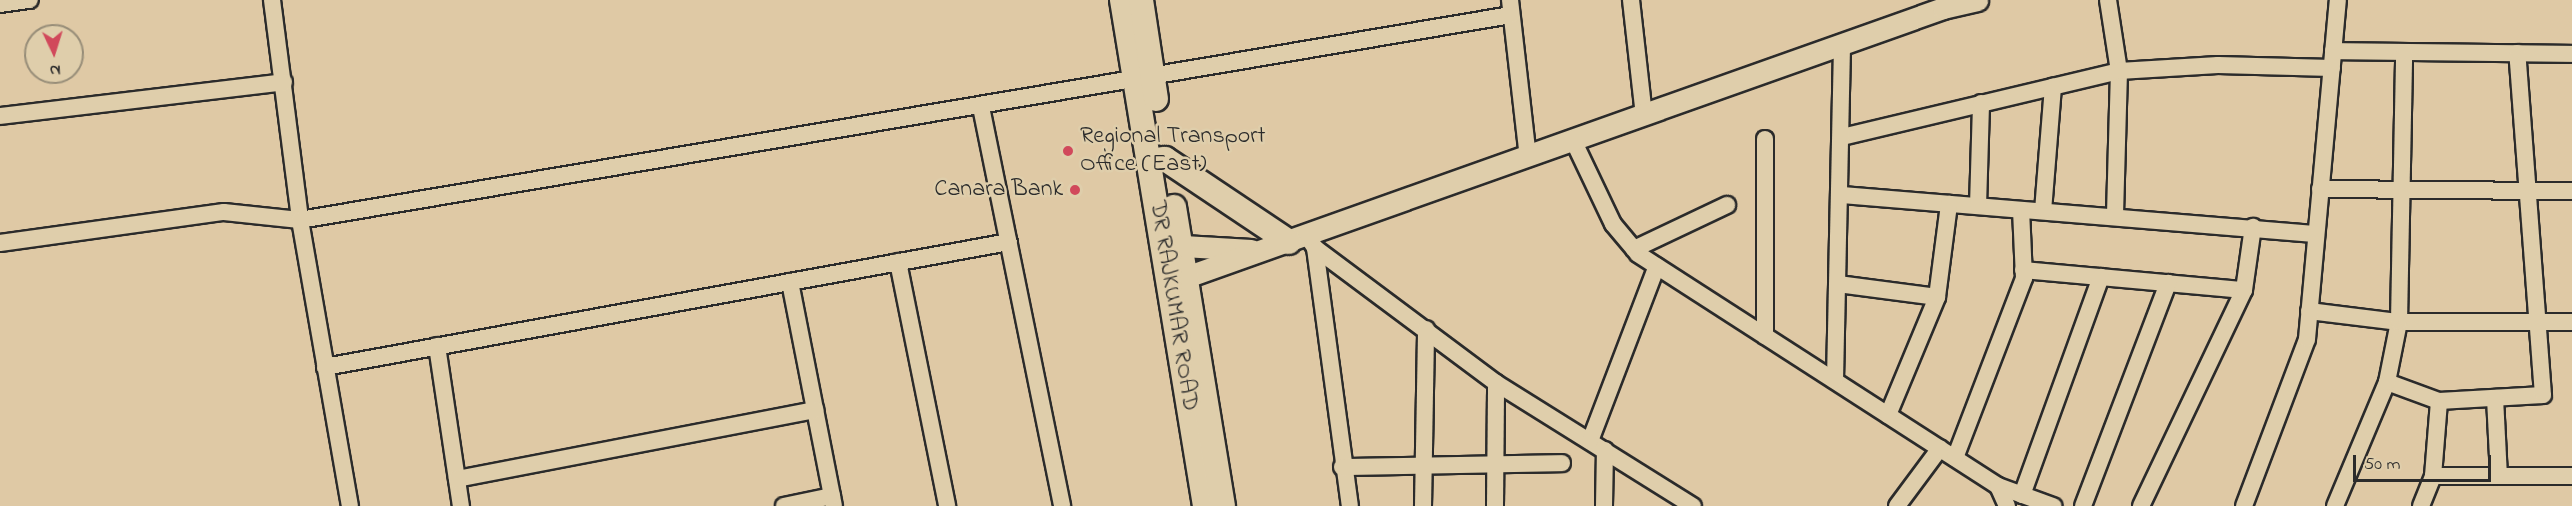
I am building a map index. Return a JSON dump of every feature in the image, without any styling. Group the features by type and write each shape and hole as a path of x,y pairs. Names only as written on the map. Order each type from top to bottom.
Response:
{"main road":[{"name":"DR RAJKUMAR ROAD","path":"1122,0 1144,78 1178,281 1223,506"},
{"name":"DR RAJKUMAR ROAD","path":"1141,0 1144,78"},
{"path":"1158,160 1304,242"},
{"name":"DR RAJKUMAR ROAD","path":"1178,281 1204,506"}],"street":[{"path":"0,4 30,0"},
{"path":"272,0 300,220 350,506"},
{"path":"1631,0 1644,115"},
{"path":"1178,281 1255,250 1304,242 1574,140 1842,44 1973,0"},
{"path":"2108,0 2118,71 2115,217"},
{"path":"2244,506 2307,339 2338,0"},
{"path":"0,243 224,212 300,220 1144,78 1511,7 1528,157"},
{"path":"1835,380 1841,195 1842,44"},
{"path":"2335,506 2387,382 2399,322 2404,52"},
{"path":"1842,137 2118,71 2333,59 2404,52 2572,54"},
{"path":"2387,382 2439,401 2543,395 2535,322 2530,191 2517,53"},
{"path":"0,116 284,82"},
{"path":"2043,211 2053,86"},
{"path":"1978,206 1981,103"},
{"path":"981,106 1062,506"},
{"path":"1765,336 1766,139"},
{"path":"1574,140 1613,224 1634,249 1657,267 1998,486 2053,506"},
{"path":"2320,189 2402,192 2572,191"},
{"path":"1841,195 2253,227 2315,234"},
{"path":"1888,415 1937,297 1948,204"},
{"path":"1634,249 1727,206"},
{"path":"1955,458 2023,270 2022,210"},
{"path":"2141,506 2244,290 2253,227"},
{"path":"325,367 1009,242"},
{"path":"1304,242 1496,382 1693,506"},
{"path":"1304,242 1350,506"},
{"path":"1172,244 1255,250"},
{"path":"898,262 947,506"},
{"path":"1590,441 1657,267"},
{"path":"2023,270 2244,290"},
{"path":"2022,495 2100,277"},
{"path":"783,506 833,501 790,282"},
{"path":"1839,284 1937,297"},
{"path":"2083,506 2168,284"},
{"path":"2309,311 2399,322 2572,322"},
{"path":"1423,506 1426,329"},
{"path":"437,346 461,506"},
{"path":"1495,506 1496,382"},
{"path":"2495,398 2499,476"},
{"path":"2421,506 2433,476 2439,401"},
{"path":"457,479 815,410"},
{"path":"1897,506 1940,448"},
{"path":"1604,506 1605,450"},
{"path":"1342,467 1423,463 1562,463"},
{"path":"2433,476 2572,476"},
{"path":"1998,486 2007,506"}],"place":[{"name":"Regional Transport Office (East)","path":"1068,151"},
{"name":"Canara Bank","path":"1075,190"}]}
